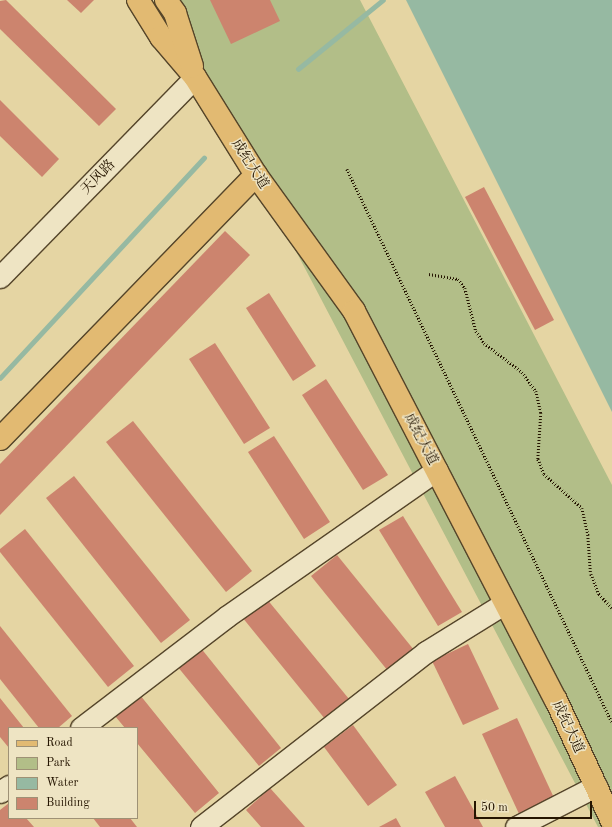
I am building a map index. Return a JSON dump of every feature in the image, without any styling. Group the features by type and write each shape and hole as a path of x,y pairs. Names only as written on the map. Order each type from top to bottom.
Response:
{"main road":[{"name":"成纪大道","path":"138,0 161,36 195,77 256,174 354,311 556,700 612,821"},
{"name":"成纪大道","path":"166,0 175,14 195,77"},
{"path":"0,439 256,174"}],"street":[{"name":"天风路","path":"0,277 195,77"},
{"path":"82,727 226,617 437,470"},
{"path":"214,823 426,652 505,602"},
{"path":"516,827 596,786"}],"path":[{"path":"347,169 612,722"},
{"path":"429,274 458,279 465,288 476,331 484,343 522,372 536,391 541,413 538,459 544,474 582,508 588,535 591,574 599,594 612,608"}],"green space":[{"path":"155,0 360,0 612,485 612,827 598,827 256,175"}],"water":[{"path":"406,0 612,0 612,412"}],"building":[{"path":"6,0 116,109 99,126 0,29 0,1"},
{"path":"67,0 94,0 81,13"},
{"path":"210,0 270,0 280,21 231,44"},
{"path":"0,100 59,159 42,177 0,136"},
{"path":"484,187 554,320 535,330 465,197"},
{"path":"225,231 250,255 0,515 0,464"},
{"path":"269,293 316,366 293,381 246,308"},
{"path":"215,343 270,428 244,444 189,359"},
{"path":"326,379 388,475 363,490 302,395"},
{"path":"133,421 252,571 226,592 106,442"},
{"path":"274,436 330,522 304,539 248,452"},
{"path":"74,476 190,620 161,643 46,498"},
{"path":"403,516 462,612 438,626 379,530"},
{"path":"25,529 134,666 108,687 0,552 0,549"},
{"path":"337,555 414,650 388,671 311,576"},
{"path":"266,598 349,699 325,719 242,617"},
{"path":"0,626 72,716 59,727 38,727 0,679"},
{"path":"468,644 499,709 463,725 432,661"},
{"path":"200,647 281,748 259,766 177,666"},
{"path":"140,695 219,793 195,813 138,744 138,727 124,727 115,716"},
{"path":"0,698 23,727 8,727 8,747 0,737"},
{"path":"517,718 555,800 520,816 482,734"},
{"path":"353,725 397,785 368,806 324,747"},
{"path":"455,776 483,827 445,827 425,792"},
{"path":"270,788 305,827 261,827 246,810"},
{"path":"8,804 8,819 27,819 34,827 0,827 0,810"},
{"path":"396,818 401,827 379,827"},
{"path":"94,819 131,819 137,827 100,827"}],"waterway":[{"path":"298,69 383,0"},
{"path":"0,378 204,158"}]}
